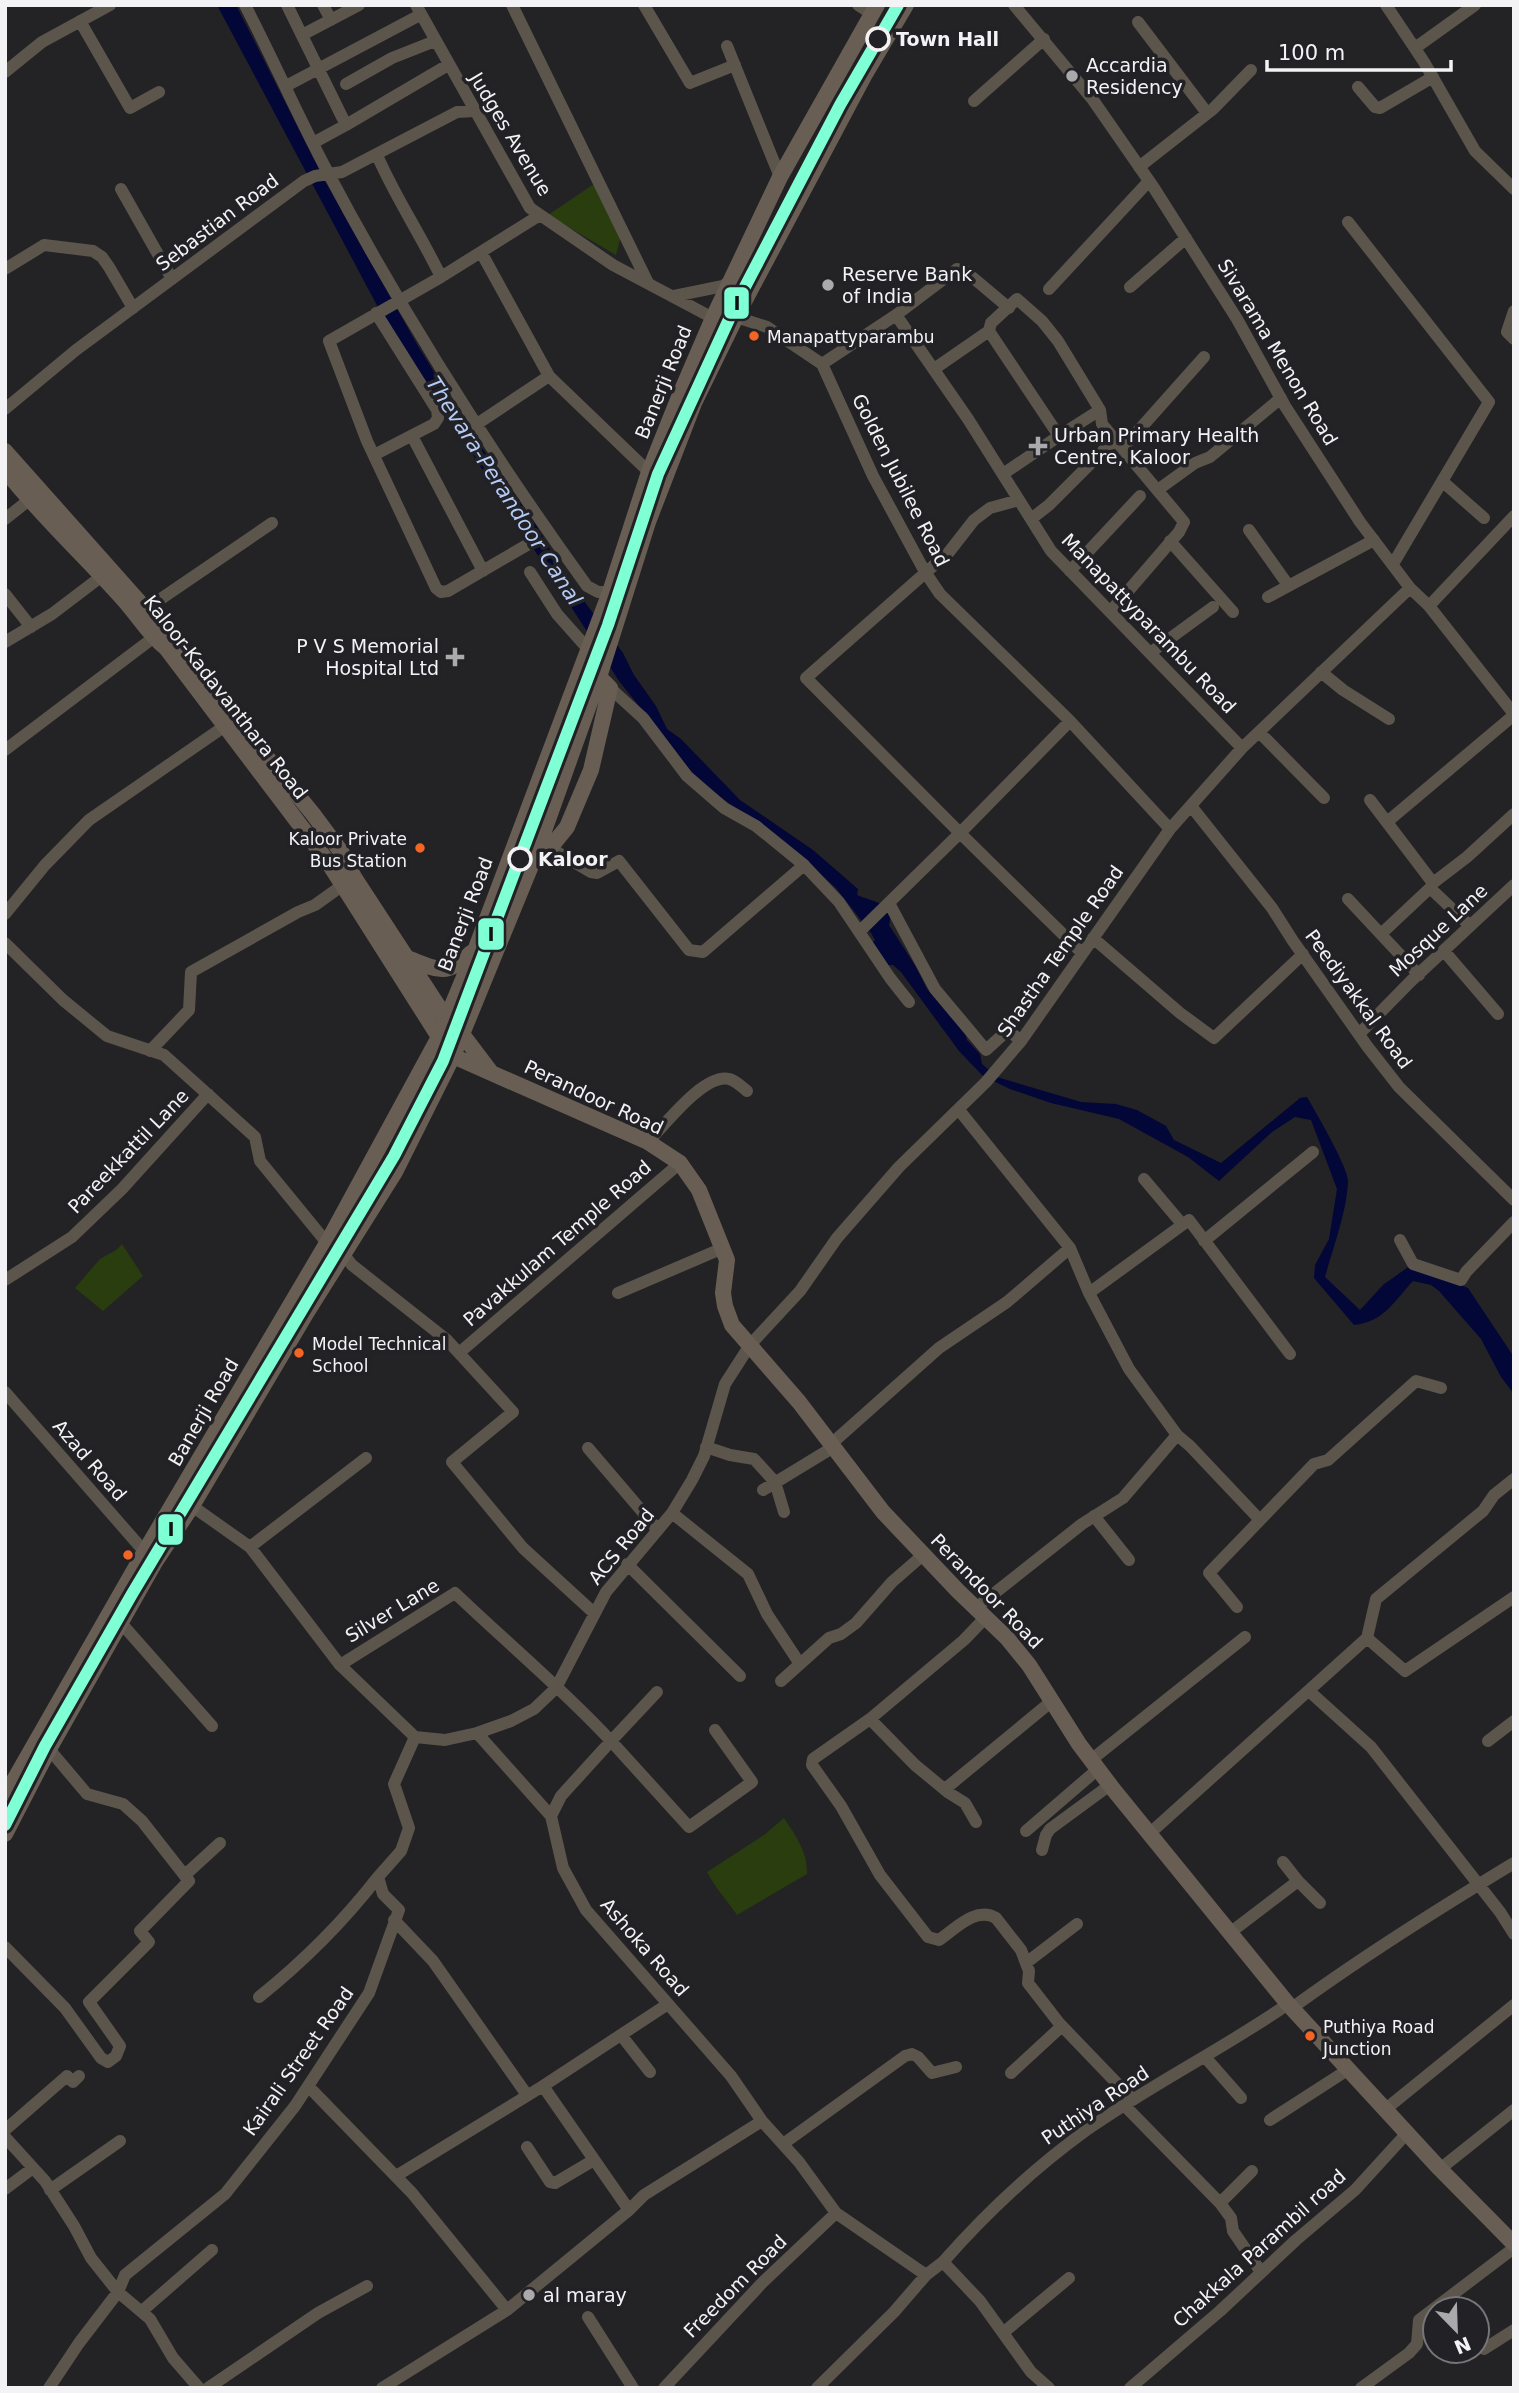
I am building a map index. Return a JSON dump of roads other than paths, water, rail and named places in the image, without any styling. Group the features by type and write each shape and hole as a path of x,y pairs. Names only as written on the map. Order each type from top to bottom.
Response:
{"main road":[{"name":"Banerji Road","path":"5,1834 49,1749 121,1623 150,1557 192,1506 395,1172 422,1119 453,1056 542,852 570,754 605,682 615,626 648,522 694,403 736,317 864,76 906,5"},
{"name":"Banerji Road","path":"6,1791 150,1557 439,1037 476,948 610,592 649,472 713,318 780,177 869,8"},
{"path":"713,318 736,317"},
{"name":"Kaloor-Kadavanthara Road","path":"5,452 146,609 342,853 348,881 439,1037 453,1056"},
{"name":"Kaloor-Kadavanthara Road","path":"5,470 29,500 125,601 153,638 166,648 294,819 328,862 348,881 408,958 446,1018 462,1034"},
{"path":"542,852 567,827 591,770 605,682"},
{"path":"551,749 570,754"},
{"path":"408,958 437,970 458,966 476,948"},
{"name":"Perandoor Road","path":"462,1034 491,1073"},
{"name":"Perandoor Road","path":"453,1056 648,1142 680,1163 699,1190 727,1260 723,1293 724,1306 732,1325 799,1402 883,1512 1029,1665 1110,1785 1290,2006 1387,2108 1440,2169 1512,2240"},
{"path":"399,1113 422,1119"},
{"path":"323,1250 340,1261"}],"street":[{"path":"5,72 42,42 110,5"},
{"path":"245,5 326,174 397,301 551,537 587,586 598,592 610,592"},
{"path":"323,5 331,20"},
{"path":"302,35 359,5"},
{"path":"512,5 649,283"},
{"path":"644,5 690,83 735,65"},
{"name":"Sivarama Menon Road","path":"1014,5 1093,100 1149,181 1237,319 1281,398 1374,540 1514,715"},
{"path":"1386,5 1433,77 1475,151 1514,189"},
{"path":"1415,48 1475,5"},
{"path":"290,7 346,125"},
{"path":"286,86 418,10"},
{"name":"Judges Avenue","path":"418,10 530,208 613,265 713,318"},
{"path":"80,21 130,108 159,92"},
{"path":"1138,22 1207,113"},
{"path":"974,101 1044,39"},
{"path":"346,84 393,58 435,41"},
{"path":"727,46 780,177"},
{"path":"313,143 448,65"},
{"path":"1139,167 1207,113 1251,70"},
{"path":"1357,87 1375,107 1380,108 1433,77"},
{"name":"Sebastian Road","path":"5,409 76,350 308,179 342,172 457,112 475,111"},
{"path":"377,155 392,190 418,230 441,277"},
{"path":"1049,289 1149,181"},
{"path":"121,189 172,279"},
{"path":"527,545 448,591 441,592 436,588 374,455 329,341 441,277 540,215"},
{"path":"1348,222 1489,402 1392,564"},
{"path":"1130,286 1186,238"},
{"path":"5,269 44,244 93,251 102,257 133,308"},
{"path":"481,252 549,376 649,472"},
{"path":"736,317 767,327 822,364 896,315 957,269 965,271 1009,308"},
{"path":"674,296 723,286 733,279"},
{"path":"1059,436 989,331 991,323 1017,299 1042,321 1058,341 1100,410 1102,424 1184,522 1110,612"},
{"path":"374,455 434,424 438,418 437,410 378,312"},
{"path":"1514,312 1507,332 1514,338"},
{"name":"Manapattyparambu Road","path":"896,315 1003,474 1051,551 1242,748"},
{"path":"934,369 989,331"},
{"path":"1031,519 1118,444 1204,357"},
{"name":"Golden Jubilee Road","path":"822,364 873,476 925,572 940,594 1070,721 1170,829"},
{"path":"477,424 549,376"},
{"path":"1159,489 1195,463 1210,457 1281,398"},
{"path":"1003,474 1100,410"},
{"path":"412,436 483,570"},
{"path":"1442,481 1484,518"},
{"path":"1070,571 1140,496"},
{"path":"5,519 29,500"},
{"path":"1019,500 990,508 974,520 949,552 806,678 1082,953"},
{"path":"1429,606 1514,516"},
{"path":"146,609 272,523"},
{"path":"1249,530 1288,585"},
{"path":"1268,597 1374,540"},
{"path":"1170,541 1233,612"},
{"path":"530,572 557,614 588,649"},
{"path":"5,642 52,614 102,576"},
{"name":"Shastha Temple Road","path":"750,1345 800,1291 837,1238 899,1167 959,1110 1021,1041 1170,829 1242,748 1410,587"},
{"path":"5,594 30,627"},
{"path":"1150,653 1213,607"},
{"path":"5,750 153,638"},
{"path":"1321,672 1343,690 1389,719"},
{"path":"605,682 643,718 687,776 724,807 756,826 804,865 862,930 909,1002"},
{"path":"1387,822 1514,715"},
{"path":"862,930 1070,721"},
{"path":"5,914 45,865 89,820 225,726"},
{"path":"1260,733 1324,798"},
{"path":"1370,800 1433,883 1467,857 1514,814"},
{"name":"Peediyakkal Road","path":"1191,806 1272,908 1399,1087 1514,1200"},
{"path":"294,819 310,810"},
{"path":"542,852 597,873 619,861 689,950 703,952 804,865"},
{"path":"150,1051 189,1010 191,972 315,905 348,881"},
{"name":"Mosque Lane","path":"1359,1034 1469,925 1514,885"},
{"path":"1381,934 1430,888 1469,925"},
{"path":"1348,899 1419,975"},
{"path":"888,905 935,989 986,1049 1008,1030 1021,1041"},
{"path":"1093,938 1180,1013 1214,1038 1303,954"},
{"path":"5,943 63,1000 107,1036 164,1055 255,1137 260,1161 323,1250"},
{"path":"1444,951 1498,1014"},
{"path":"648,1142 701,1087 718,1079 730,1079 747,1091"},
{"name":"Pareekkattil Lane","path":"5,1280 72,1237 122,1189 208,1094"},
{"path":"959,1110 1070,1248 1089,1293 1129,1369 1177,1435 1260,1520"},
{"path":"1204,1241 1313,1153"},
{"name":"Pavakkulam Temple Road","path":"459,1353 680,1163"},
{"path":"1144,1179 1182,1224"},
{"path":"1089,1293 1189,1220 1290,1354"},
{"path":"1400,1240 1413,1264 1461,1280 1514,1222"},
{"path":"618,1293 723,1248"},
{"path":"763,1490 831,1446 939,1348 1007,1302 1070,1248"},
{"path":"340,1261 352,1265 447,1340 513,1412 452,1462 523,1548 594,1614"},
{"name":"ACS Road","path":"477,1733 511,1721 534,1709 556,1688 606,1592 672,1513 692,1480 706,1447 724,1384 750,1345"},
{"path":"1237,1607 1209,1573 1314,1464 1328,1460 1416,1381 1441,1388"},
{"name":"Azad Road","path":"5,1392 150,1557"},
{"path":"1177,1435 1123,1498 1094,1516 981,1612 964,1640 870,1719 813,1759 812,1765 841,1806 880,1875 928,1937 939,1940 976,1914 990,1914 996,1918 1021,1950 1029,1971 1028,1983 1129,2103 1220,2203 1231,2218 1233,2231 1261,2272"},
{"path":"706,1447 754,1459 775,1482 784,1512"},
{"path":"588,1448 658,1530"},
{"path":"250,1547 366,1458"},
{"path":"1149,1834 1367,1638 1376,1599 1483,1511 1494,1495 1514,1479"},
{"path":"192,1506 250,1547 340,1665 415,1737 445,1740 477,1733"},
{"path":"672,1513 748,1574 767,1614 800,1664"},
{"path":"1094,1516 1129,1560"},
{"path":"781,1681 830,1638 841,1634 856,1622 892,1582 923,1555"},
{"path":"627,1564 740,1676"},
{"name":"Silver Lane","path":"340,1665 455,1593 556,1688"},
{"path":"1367,1638 1404,1672 1514,1597"},
{"path":"121,1623 212,1726"},
{"path":"1026,1831 1094,1764 1245,1637"},
{"path":"556,1688 583,1711 689,1827 752,1782 715,1730"},
{"path":"1309,1691 1371,1747 1514,1934"},
{"path":"551,1816 561,1796 657,1692"},
{"path":"945,1789 1052,1701"},
{"path":"870,1719 904,1755 965,1803 976,1822"},
{"path":"1488,1741 1514,1721"},
{"name":"Ashoka Road","path":"477,1733 551,1816 563,1867 586,1910 731,2076 762,2121 799,2162 836,2213 926,2275"},
{"path":"259,1997 319,1945 401,1851 409,1828 394,1784 415,1737"},
{"path":"49,1749 87,1794 123,1804 142,1821 187,1878"},
{"path":"1042,1850 1050,1829 1110,1785"},
{"path":"5,1947 65,2008 102,2058 108,2062 116,2056 120,2046 89,2002 149,1942 140,1931 220,1843"},
{"path":"1283,1862 1320,1903"},
{"name":"Puthiya Road","path":"943,2262 970,2231 1026,2177 1089,2129 1290,2006 1430,1913 1514,1863"},
{"path":"378,1877 383,1894 399,1910 394,1920 433,1961 527,2095"},
{"path":"1231,1932 1298,1881"},
{"name":"Kairali Street Road","path":"49,2388 118,2292 125,2275 225,2194 295,2106 369,1993 394,1920"},
{"path":"1027,1963 1077,1924"},
{"path":"396,2176 543,2086 668,2004"},
{"path":"1387,2108 1514,2005"},
{"path":"1011,2073 1062,2026"},
{"path":"621,2035 650,2072"},
{"path":"783,2144 905,2056 912,2054 918,2057 932,2073 956,2067"},
{"path":"1205,2057 1241,2098"},
{"path":"1270,2120 1349,2068"},
{"path":"5,2130 67,2076 73,2082 79,2076"},
{"path":"308,2086 396,2176 507,2310"},
{"path":"543,2086 629,2210"},
{"path":"1440,2169 1514,2110"},
{"path":"382,2388 507,2310 644,2195 762,2121"},
{"name":"Chakkala Parambil road","path":"1130,2388 1355,2190 1407,2133"},
{"path":"5,2137 50,2190 91,2258 118,2292 150,2319 173,2358 199,2388"},
{"path":"50,2190 120,2141"},
{"path":"527,2147 550,2182 555,2183 594,2160"},
{"path":"5,2189 33,2168"},
{"path":"1220,2203 1252,2171"},
{"name":"Freedom Road","path":"664,2388 762,2283 836,2213"},
{"path":"1369,2385 1417,2344 1419,2320 1512,2240"},
{"path":"142,2311 212,2250"},
{"path":"817,2388 894,2312 926,2275 943,2262 980,2301 1031,2372 1049,2388"},
{"path":"1003,2332 1069,2278"},
{"path":"208,2388 318,2313 368,2286"},
{"path":"588,2317 633,2388"},
{"path":"1491,2345 1514,2330"}],"water":[{"name":"Thevara-Perandoor Canal","path":"217,5 236,5 326,183 418,346 471,432 536,525 566,577 623,653 667,729 681,739 740,800 813,850 858,889 857,895 886,908 889,912 889,925 927,989 965,1033 967,1040 980,1054 982,1064 997,1077 1081,1102 1116,1104 1137,1110 1166,1126 1174,1140 1221,1163 1300,1098 1307,1097 1337,1152 1348,1181 1342,1217 1325,1277 1360,1310 1383,1285 1411,1265 1468,1288 1514,1357 1514,1394 1501,1377 1481,1339 1431,1285 1413,1281 1381,1315 1354,1325 1314,1278 1315,1265 1329,1239 1337,1189 1311,1120 1295,1117 1272,1132 1219,1181 1188,1157 1119,1119 1051,1103 1010,1089 983,1076 959,1051 901,972 893,965 886,965 872,943 875,940 871,933 836,888 806,861 698,780 619,681 380,311"}],"place":[{"name":"Town Hall","path":"878,39"},
{"name":"Accardia Residency","path":"1072,76"},
{"name":"Reserve Bank of India","path":"828,285"},
{"name":"Manapattyparambu","path":"754,336"},
{"name":"Urban Primary Health Centre, Kaloor","path":"1038,446"},
{"name":"P V S Memorial Hospital Ltd","path":"455,657"},
{"name":"Kaloor Private Bus Station","path":"420,848"},
{"name":"Kaloor","path":"520,859"},
{"name":"Model Technical School","path":"299,1353"},
{"name":"Puthiya Road Junction","path":"1310,2036"},
{"name":"al maray","path":"529,2295"}]}
